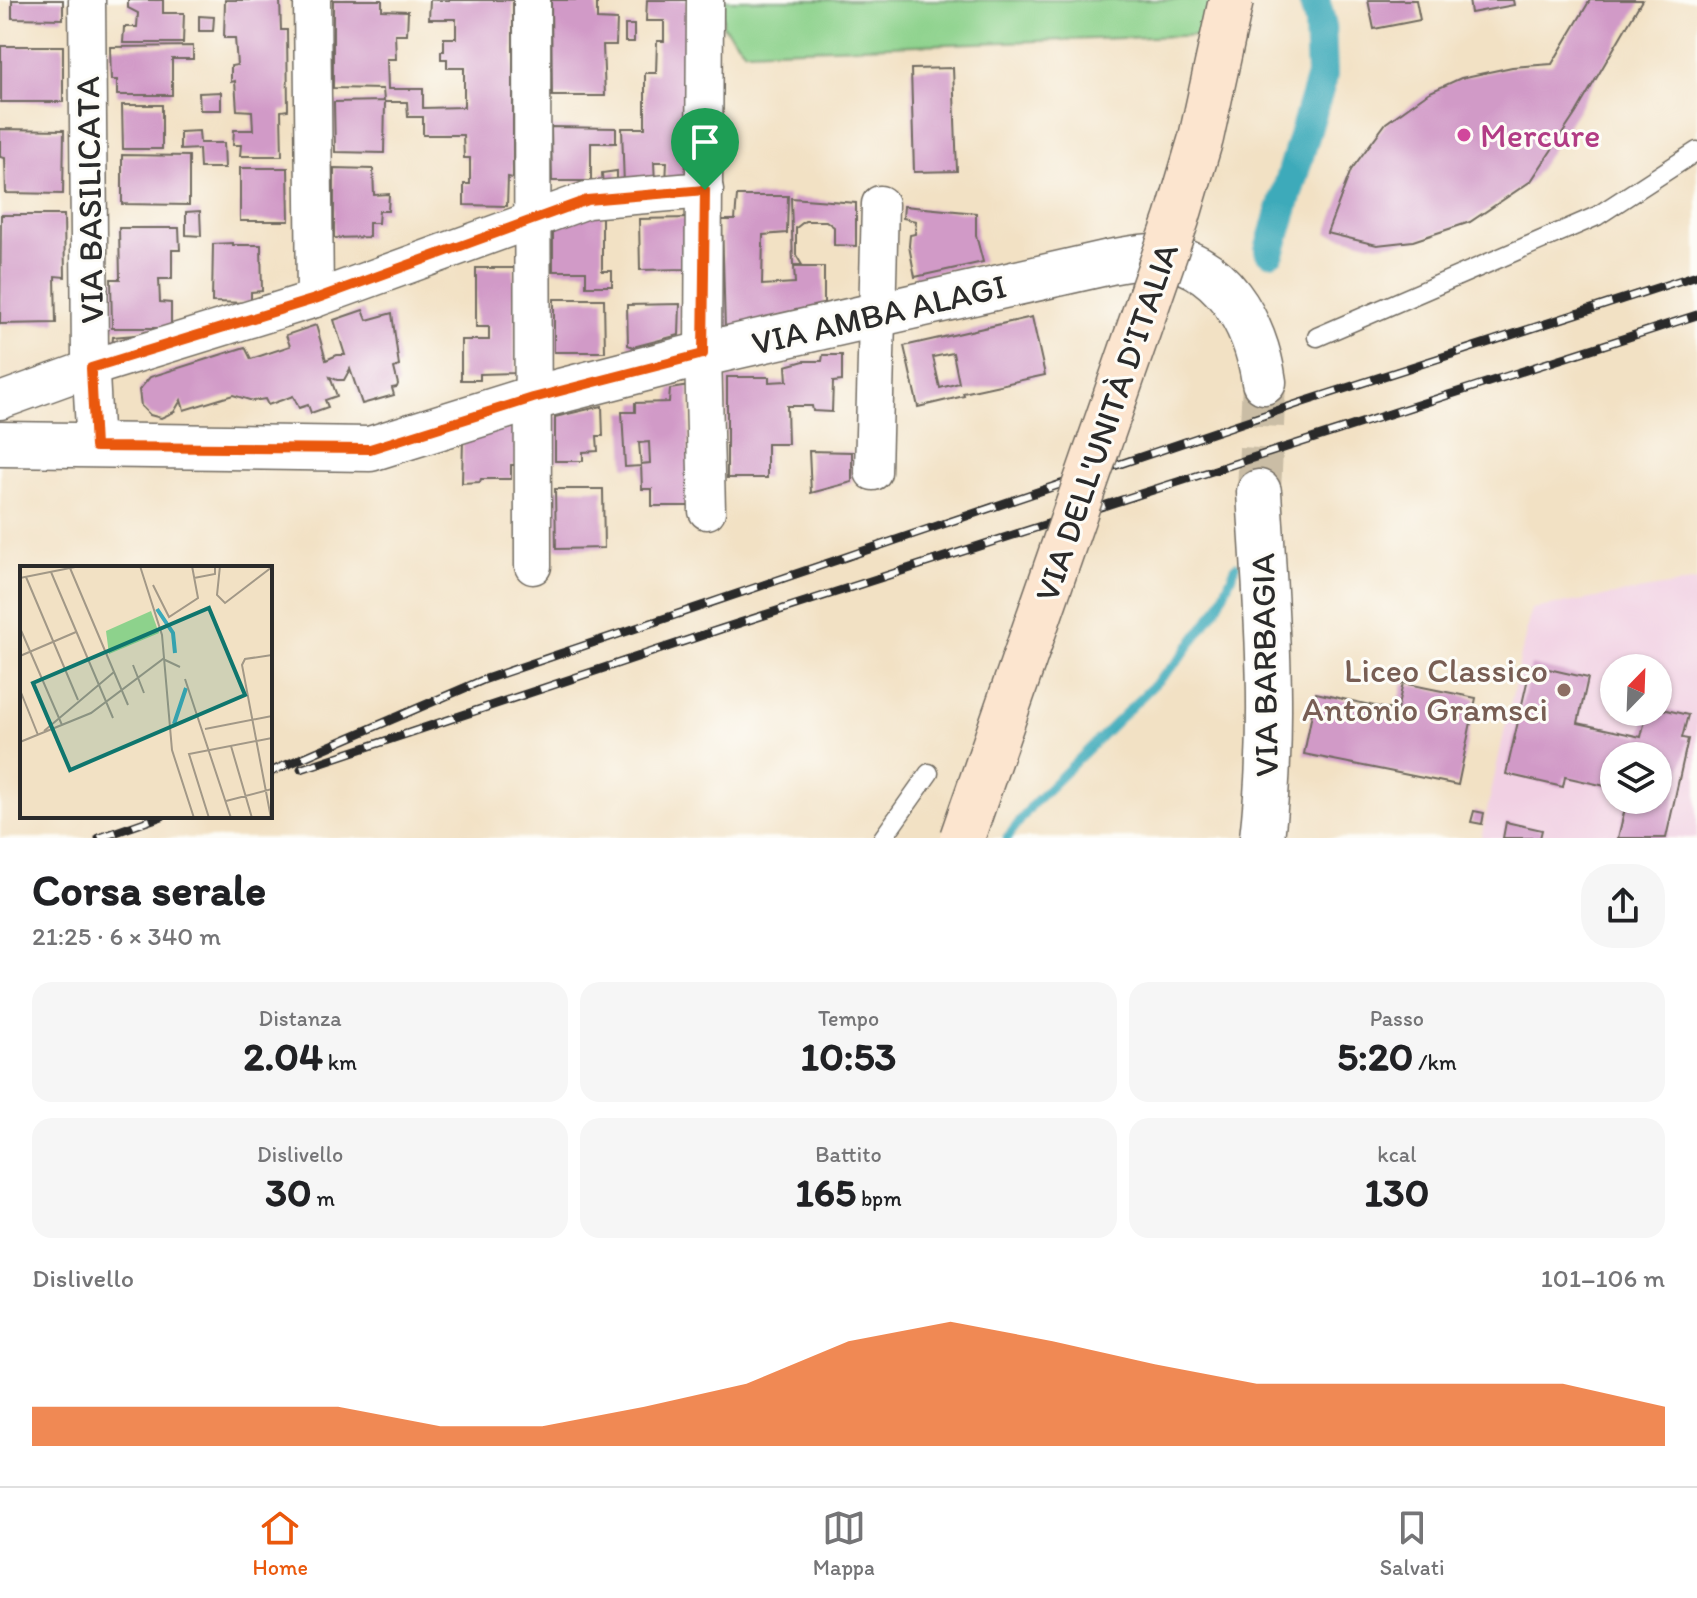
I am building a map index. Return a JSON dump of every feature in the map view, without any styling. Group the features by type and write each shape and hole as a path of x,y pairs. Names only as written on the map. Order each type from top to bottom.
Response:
{"main road":[{"name":"VIA DELL'UNITÀ D'ITALIA","path":"962,838 1177,219 1201,138 1231,0"}],"street":[{"name":"VIA BASILICATA","path":"87,0 91,368 95,447"},
{"path":"312,0 315,299"},
{"path":"532,0 533,566"},
{"path":"705,0 703,354 707,511"},
{"path":"0,401 91,368 315,299 587,200 705,190"},
{"path":"873,472 880,204"},
{"name":"VIA AMBA ALAGI","path":"0,444 370,449 533,398 703,354 1110,262 1153,256 1181,260 1203,270 1224,287 1252,336 1261,359 1264,382"},
{"name":"VIA BARBAGIA","path":"1259,492 1270,667 1269,776 1262,838"}],"lane":[{"path":"1317,337 1597,216 1697,151"},
{"path":"883,838 929,773"}],"shaded area":[{"name":"Liceo Classico Antonio Gramsci","path":"1697,581 1697,838 1481,838 1531,609"}],"green space":[{"path":"723,0 1214,0 1207,35 745,51 723,26"}],"building":[{"path":"12,0 63,0 63,19 12,18"},
{"path":"128,0 163,0 163,13 184,13 183,43 123,43 124,27 137,27 138,13 128,8"},
{"path":"225,0 280,0 281,30 287,30 288,110 281,111 282,156 240,156 241,145 233,145 234,130 253,130 252,111 237,110 235,81 231,82 231,66 237,65 235,38 224,38"},
{"path":"333,0 382,0 382,10 408,11 407,34 395,34 396,59 387,59 388,89 423,89 423,108 464,107 464,68 447,68 447,59 441,59 444,38 456,38 456,19 429,19 430,0 513,0 513,178 508,177 507,206 464,205 464,184 470,184 470,158 464,158 463,135 423,135 423,117 408,117 407,102 385,102 384,153 335,152 334,102 384,101 383,89 333,88"},
{"path":"551,0 597,0 597,19 617,20 616,45 603,45 605,96 552,96"},
{"path":"647,0 687,0 688,181 666,183 667,162 654,162 655,184 624,185 622,128 645,128 645,73 656,73 657,41 664,41 664,21 646,21"},
{"path":"1368,0 1416,0 1420,20 1374,29"},
{"path":"1469,0 1513,0 1514,5 1471,13"},
{"path":"1590,0 1642,0 1576,113 1531,181 1470,222 1413,241 1377,245 1327,233 1351,170 1386,123 1428,93 1461,78 1512,67 1552,64"},
{"path":"199,16 214,17 213,31 199,31"},
{"path":"625,25 634,25 634,42 625,42"},
{"path":"1,46 63,46 63,102 1,102"},
{"path":"193,46 193,59 172,59 172,95 117,95 117,80 111,80 110,47"},
{"path":"953,68 957,171 914,172 911,69"},
{"path":"221,92 221,110 200,110 199,93"},
{"path":"122,105 162,105 162,149 123,149"},
{"path":"551,127 616,128 616,143 591,143 591,181 552,181"},
{"path":"0,129 64,130 63,194 6,193 5,158 0,157"},
{"path":"199,131 200,143 224,143 225,168 200,168 199,149 180,150 180,132"},
{"path":"122,155 189,156 189,205 122,204"},
{"path":"240,168 288,168 289,221 240,221"},
{"path":"334,168 373,169 374,195 389,194 388,211 379,211 378,223 369,223 369,237 334,238"},
{"path":"617,171 617,186 603,188 602,173"},
{"path":"737,196 788,196 787,233 763,235 762,285 795,283 794,267 824,267 824,307 725,330 722,220 735,220"},
{"path":"791,198 856,203 856,246 834,245 834,227 826,221 805,221 796,228 796,255 802,265 793,265"},
{"path":"904,206 976,213 976,235 983,262 915,277 909,246 910,235 915,234 916,221 903,218"},
{"path":"602,208 602,271 612,271 612,286 586,286 586,271 553,271 553,220"},
{"path":"200,211 201,236 186,235 186,212"},
{"path":"1,215 64,215 65,277 55,276 56,323 0,324"},
{"path":"687,218 687,269 640,270 639,219"},
{"path":"119,228 179,228 180,250 172,250 172,279 159,279 160,302 171,303 171,328 112,328 111,279 120,279"},
{"path":"213,244 261,245 262,291 251,292 251,303 212,302"},
{"path":"476,268 514,268 515,373 480,374 480,380 461,380 461,340 489,340 489,327 476,327"},
{"path":"554,299 604,299 605,352 554,352"},
{"path":"680,304 679,335 633,347 628,345 627,305"},
{"path":"363,310 367,320 392,313 399,366 394,368 398,384 392,388 394,395 362,404 350,369 344,380 330,377 337,396 325,400 328,407 311,413 308,405 299,408 293,396 268,405 265,399 253,401 233,395 184,410 181,400 174,412 161,418 150,415 141,406 139,390 150,377 245,347 251,359 290,346 286,335 316,325 326,360 345,355 334,320"},
{"path":"1032,317 1045,375 963,393 964,396 918,407 904,346","holes":["953,353 959,383 940,388 933,357"]},
{"path":"134,335 134,343 112,349 113,337"},
{"path":"823,355 842,355 842,381 833,382 832,412 813,411 812,406 787,406 788,444 767,444 767,478 727,478 727,377 769,377 769,382 787,381 786,366 804,361 822,361"},
{"path":"689,386 689,506 652,506 652,489 642,489 641,464 650,463 649,442 639,443 641,466 625,467 622,412 635,412 635,403 669,402 670,389"},
{"path":"602,406 603,436 597,436 598,451 583,452 583,461 555,461 555,417"},
{"path":"516,427 516,465 511,465 511,479 481,479 480,482 462,483 463,438"},
{"path":"809,451 852,452 852,482 811,493"},
{"path":"555,489 603,489 604,548 556,549"},
{"path":"1531,665 1588,678 1578,723 1641,737 1644,726 1672,726 1672,711 1688,715 1682,738 1688,739 1672,811 1672,742 1600,742 1600,785 1565,777 1563,787 1506,774"},
{"path":"1403,683 1476,698 1458,785 1304,754 1316,693 1397,711"},
{"path":"1474,811 1484,813 1482,824 1471,822"},
{"path":"1624,814 1671,814 1666,838 1618,838"},
{"path":"1506,822 1542,830 1540,838 1503,838"}],"waterway":[{"path":"1270,250 1322,76 1320,22 1314,0"},
{"path":"1007,838 1032,805 1178,661 1218,607 1236,566"}],"tunnel":[{"path":"1259,492 1264,382"}],"railway":[{"path":"272,771 483,680 1300,403 1697,275"},
{"path":"301,769 721,629 1697,315"},
{"path":"99,838 156,818"}],"place":[{"name":"Mercure","path":"1464,135"},
{"name":"Liceo Classico Antonio Gramsci","path":"1564,690"}],"route":[{"path":"705,190 703,354 533,398 370,449 95,447 91,368 132,358 315,299 587,200 705,190"}]}
